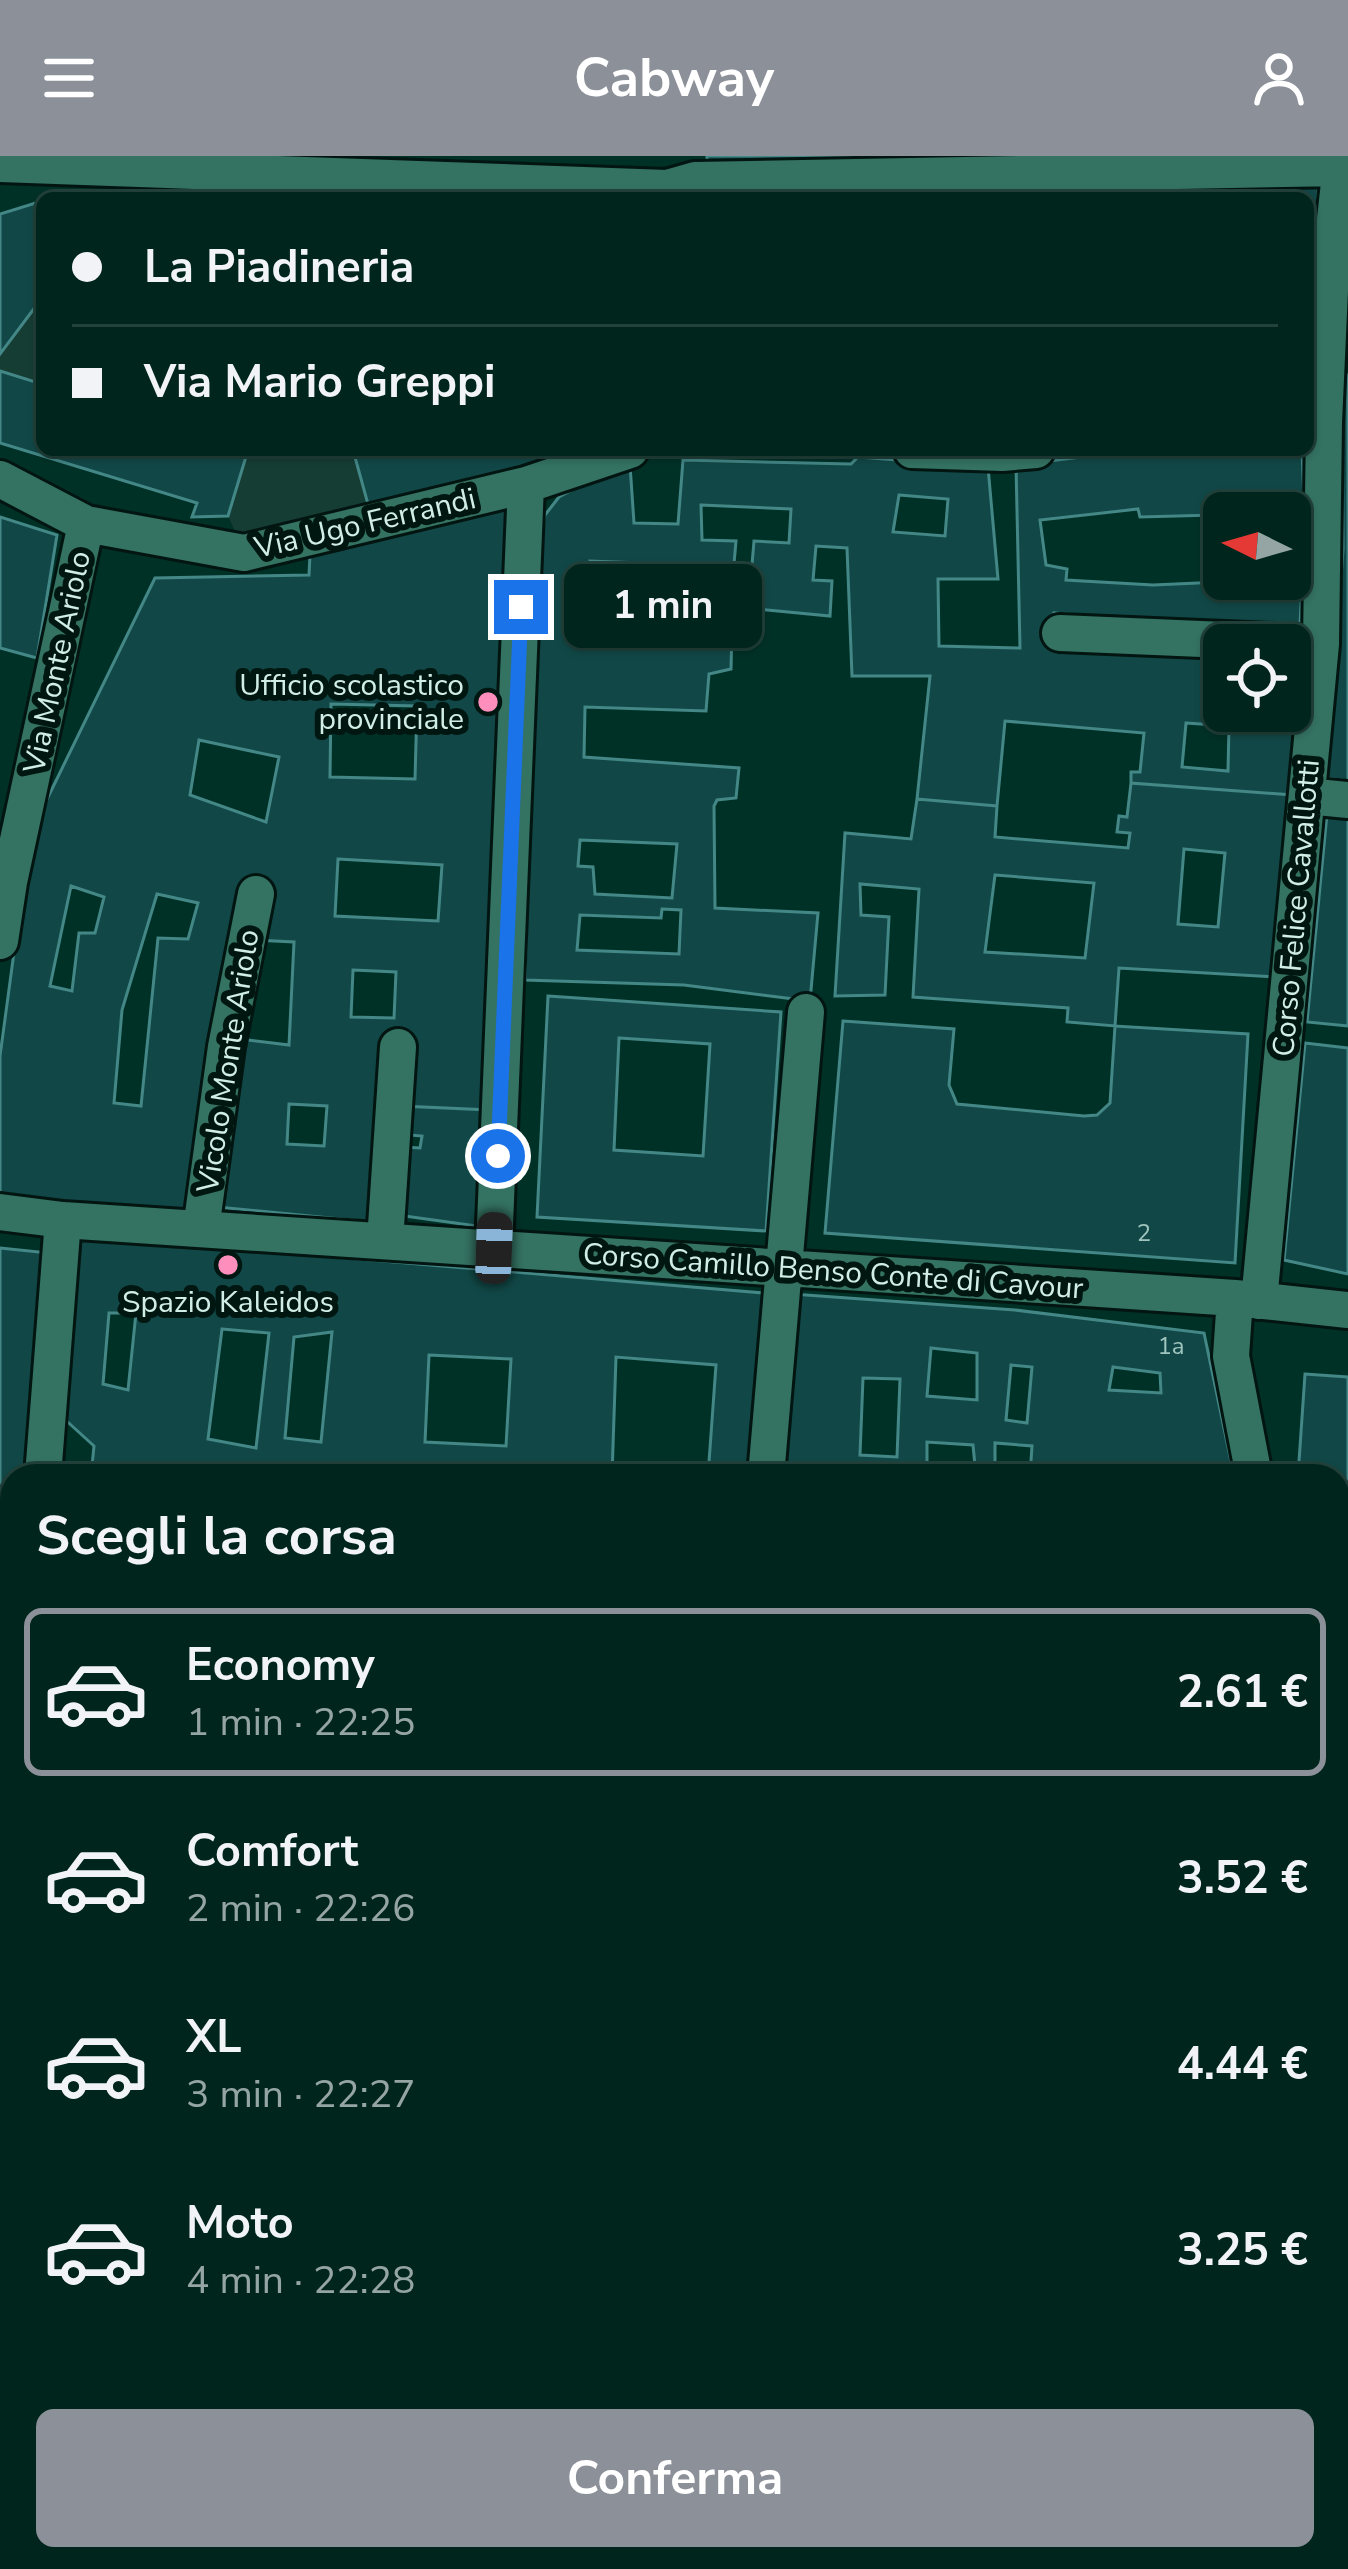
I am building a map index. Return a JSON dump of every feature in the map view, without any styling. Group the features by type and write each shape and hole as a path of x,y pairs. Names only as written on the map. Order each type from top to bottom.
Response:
{"street":[{"path":"0,164 668,188 694,178 1342,162"},
{"name":"Corso Felice Cavallotti","path":"1252,1464 1231,1356 1247,1300 1322,644 1316,423 1340,245 1342,162"},
{"name":"Via Ugo Ferrandi","path":"0,479 86,524 244,553 526,485 612,456"},
{"path":"494,1248 526,485"},
{"name":"Via Monte Ariolo","path":"0,941 86,524"},
{"path":"1060,633 1322,644"},
{"path":"1307,796 1348,800"},
{"name":"Vicolo Monte Ariolo","path":"201,1229 226,1047 256,894"},
{"path":"767,1464 806,1012"},
{"path":"385,1241 398,1047"},
{"name":"Corso Camillo Benso Conte di Cavour","path":"0,1212 63,1230 201,1229 1348,1310"},
{"path":"44,1464 63,1230"}],"shaded area":[{"path":"36,203 36,454 0,443 0,214"},
{"path":"42,456 355,456 371,515 239,540 228,516 192,517 196,503"}],"building":[{"path":"707,156 1101,156 707,173"},
{"path":"1319,177 1314,276 1314,192 705,192 706,187"},
{"path":"36,203 36,306 0,354 0,214"},
{"path":"0,371 36,382 36,454 0,443"},
{"path":"1342,374 1348,375 1348,781 1327,778 1343,549"},
{"path":"43,456 246,456 228,516 192,517 197,503"},
{"path":"355,456 564,456 371,515"},
{"path":"1090,456 1302,456 1304,492 1203,492 1203,515 1140,517 1138,509 1040,520 1046,565 1067,569 1066,580 1203,583 1203,600 1301,600 1300,624 1144,621 1054,613 1051,648 1203,658 1203,724 1186,723 1182,767 1228,771 1229,732 1296,732 1292,795 1131,783 1131,772 1140,772 1144,733 1005,721 997,806 917,799 930,676 852,676 847,548 816,546 813,580 832,581 830,616 665,600 669,564 590,561 587,635 697,640 698,625 732,627 731,669 709,674 706,711 585,707 584,757 739,768 736,798 717,800 714,806 715,908 818,913 810,1001 684,985 525,980 541,529 559,497 607,471 630,465 634,523 678,524 683,460 851,464 858,457 988,467 998,579 938,579 939,646 1020,648 1016,465","holes":["899,495 948,499 945,536 893,532","701,505 791,509 789,543 754,541 751,576 733,575 736,541 702,540","580,840 677,844 672,898 595,894 593,867 578,866","662,909 681,910 679,954 577,950 580,915 661,918"]},
{"path":"513,507 489,1110 401,1106 409,1037 387,1038 371,1222 217,1207 232,1038 289,1045 294,942 255,940 267,888 247,882 192,1213 0,1201 0,1056 30,834 155,578 309,575 310,555","holes":["331,704 417,706 415,779 330,777","199,740 279,757 266,822 190,795","338,859 442,865 438,921 335,916","71,886 104,897 95,933 79,933 72,991 50,986","157,894 198,903 188,939 158,938 141,1106 114,1103 122,1010","353,970 396,972 394,1018 351,1017","289,1104 327,1106 324,1146 287,1144"]},
{"path":"0,517 57,535 37,658 0,648"},
{"path":"1131,783 1292,795 1275,977 1119,968 1115,1026 1067,1022 1068,1008 913,997 919,889 860,884 861,915 889,917 885,995 835,996 845,833 911,839 917,799 997,806 995,837 1128,848 1130,833 1117,832 1119,816 1127,817","holes":["1184,849 1225,853 1218,927 1178,924","995,875 1094,883 1085,958 985,952"]},
{"path":"1327,814 1348,815 1348,1026 1307,1022"},
{"path":"548,996 781,1012 766,1231 537,1217","holes":["619,1038 710,1044 703,1156 614,1150"]},
{"path":"843,1021 954,1029 949,1085 957,1104 1084,1116 1097,1115 1110,1103 1115,1026 1248,1034 1235,1263 825,1233"},
{"path":"1305,1043 1348,1048 1348,1274 1284,1260"},
{"path":"401,1106 489,1110 484,1227 390,1214 404,1147 420,1148 422,1136 398,1134"},
{"path":"73,1235 763,1293 752,1464 709,1464 716,1365 616,1357 612,1464 92,1464 94,1446 60,1415","holes":["109,1313 136,1313 128,1390 103,1384","222,1329 269,1333 256,1448 208,1439","332,1332 321,1442 285,1438 294,1337","429,1355 511,1359 506,1446 425,1442"]},
{"path":"0,1248 49,1253 27,1464 0,1464"},
{"path":"792,1294 1015,1310 1204,1333 1231,1464 1031,1464 1032,1446 995,1443 995,1464 975,1464 973,1445 927,1442 927,1464 778,1464","holes":["931,1348 977,1353 977,1400 927,1396","1011,1365 1032,1367 1027,1423 1006,1420","1113,1367 1160,1373 1161,1393 1109,1390","863,1378 900,1379 897,1457 860,1455"]},
{"path":"1305,1374 1348,1377 1348,1464 1299,1464"}],"place":[{"name":"Ufficio scolastico provinciale","path":"488,702"},
{"name":"Spazio Kaleidos","path":"228,1265"}],"route":[{"path":"498,1156 521,607"}]}
